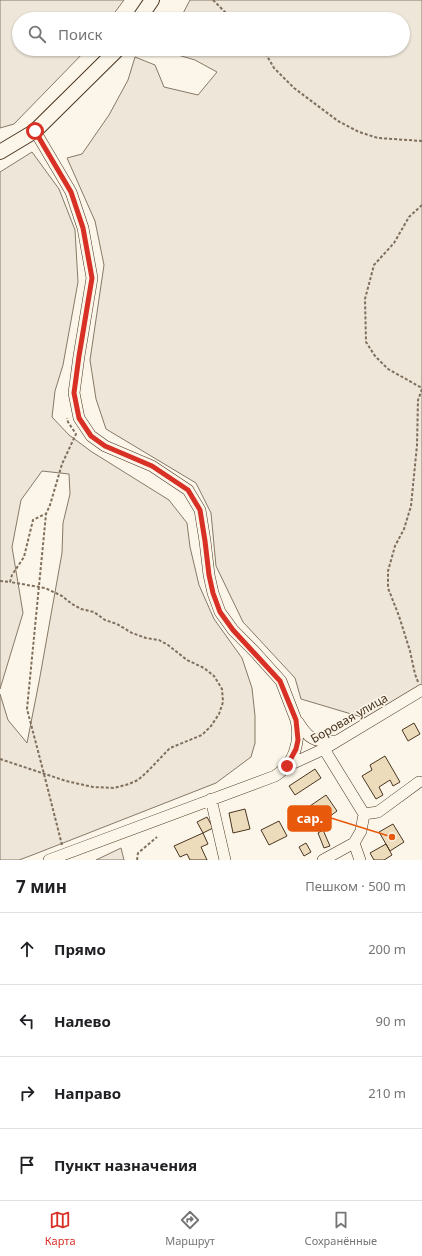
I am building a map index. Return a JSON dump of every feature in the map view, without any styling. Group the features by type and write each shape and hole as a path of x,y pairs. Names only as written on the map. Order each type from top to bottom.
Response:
{"main road":[{"path":"144,12 152,0"},
{"path":"0,152 35,131 111,56"}],"street":[{"path":"35,131 71,192 83,228 92,278 74,393 79,418 91,436 105,446 152,466 188,490 200,510 209,575 213,593 220,612 233,630 280,681 296,720 298,740 296,749 287,766"},
{"name":"Боровая улица","path":"49,860 275,776 282,772 287,766 324,749 422,690"},
{"path":"296,720 310,737 325,742 334,742"},
{"path":"323,860 354,843 361,831 364,814 324,749"},
{"path":"364,814 378,812 419,782"},
{"path":"211,799 225,860"},
{"path":"354,843 360,860"}],"path":[{"path":"213,0 225,12"},
{"path":"267,56 274,68 294,88 338,121 360,132 378,138 422,140"},
{"path":"422,205 409,216 394,243 374,265 365,299 366,342 375,356 388,369 422,389 418,400 417,445 411,506 404,529 395,546 388,571 388,588 399,616 410,651 415,674 422,690"},
{"path":"64,854 27,710 46,514 62,464 76,434 68,422 67,415"},
{"path":"10,582 12,574 24,557 33,520 46,514"},
{"path":"0,581 45,588 62,596 81,609 94,612 105,620 117,624 132,633 146,638 159,640 187,660 204,668 214,676 222,689 223,702 219,714 211,726 202,735 170,748 142,776 130,784 114,788 93,787 66,781 0,759"},
{"path":"137,860 138,853 157,837"}],"shaded area":[{"path":"0,0 124,0 115,12 12,12 12,56 80,56 14,124 0,128"},
{"path":"190,0 422,0 422,686 368,719 301,699 295,678 243,622 216,566 211,513 196,483 106,429 96,399 90,360 104,265 95,221 67,158 82,154 109,115 128,80 135,57 155,65 164,87 198,95 217,72 195,60 182,56 410,56 410,12 184,12"},
{"path":"32,152 59,189 75,230 78,282 63,365 55,391 52,417 69,435 92,452 169,500 187,523 190,547 199,585 214,619 242,658 252,688 255,716 255,743 251,757 216,783 19,860 0,860 0,694 8,720 27,743 62,553 63,523 70,494 69,474 42,471 21,500 12,547 23,613 0,689 0,172"},
{"path":"121,848 124,860 96,860"}],"building":[{"path":"414,723 420,734 408,741 402,730"},
{"path":"385,756 400,782 393,786 390,780 379,787 383,795 376,799 362,776 372,770 370,765"},
{"path":"315,769 321,778 295,795 289,786"},
{"path":"326,795 337,811 322,822 310,806"},
{"path":"245,809 250,829 233,833 229,813"},
{"path":"207,817 213,828 203,833 197,822"},
{"path":"279,821 287,836 269,845 261,830"},
{"path":"393,824 404,842 390,851 379,832"},
{"path":"323,830 330,846 324,848 318,833"},
{"path":"203,833 208,844 201,847 207,860 190,860 187,854 180,857 174,846"},
{"path":"306,843 311,852 304,856 299,847"},
{"path":"386,844 392,855 384,860 374,860 370,853"}],"place":[{"name":"сар.","path":"392,837"}],"route":[{"path":"35,131 71,192 83,228 92,278 74,393 79,418 91,436 105,446 152,466 188,490 200,510 209,575 213,593 220,612 233,630 254,651 280,681 296,720 298,727 298,740 296,749 287,766"}]}
